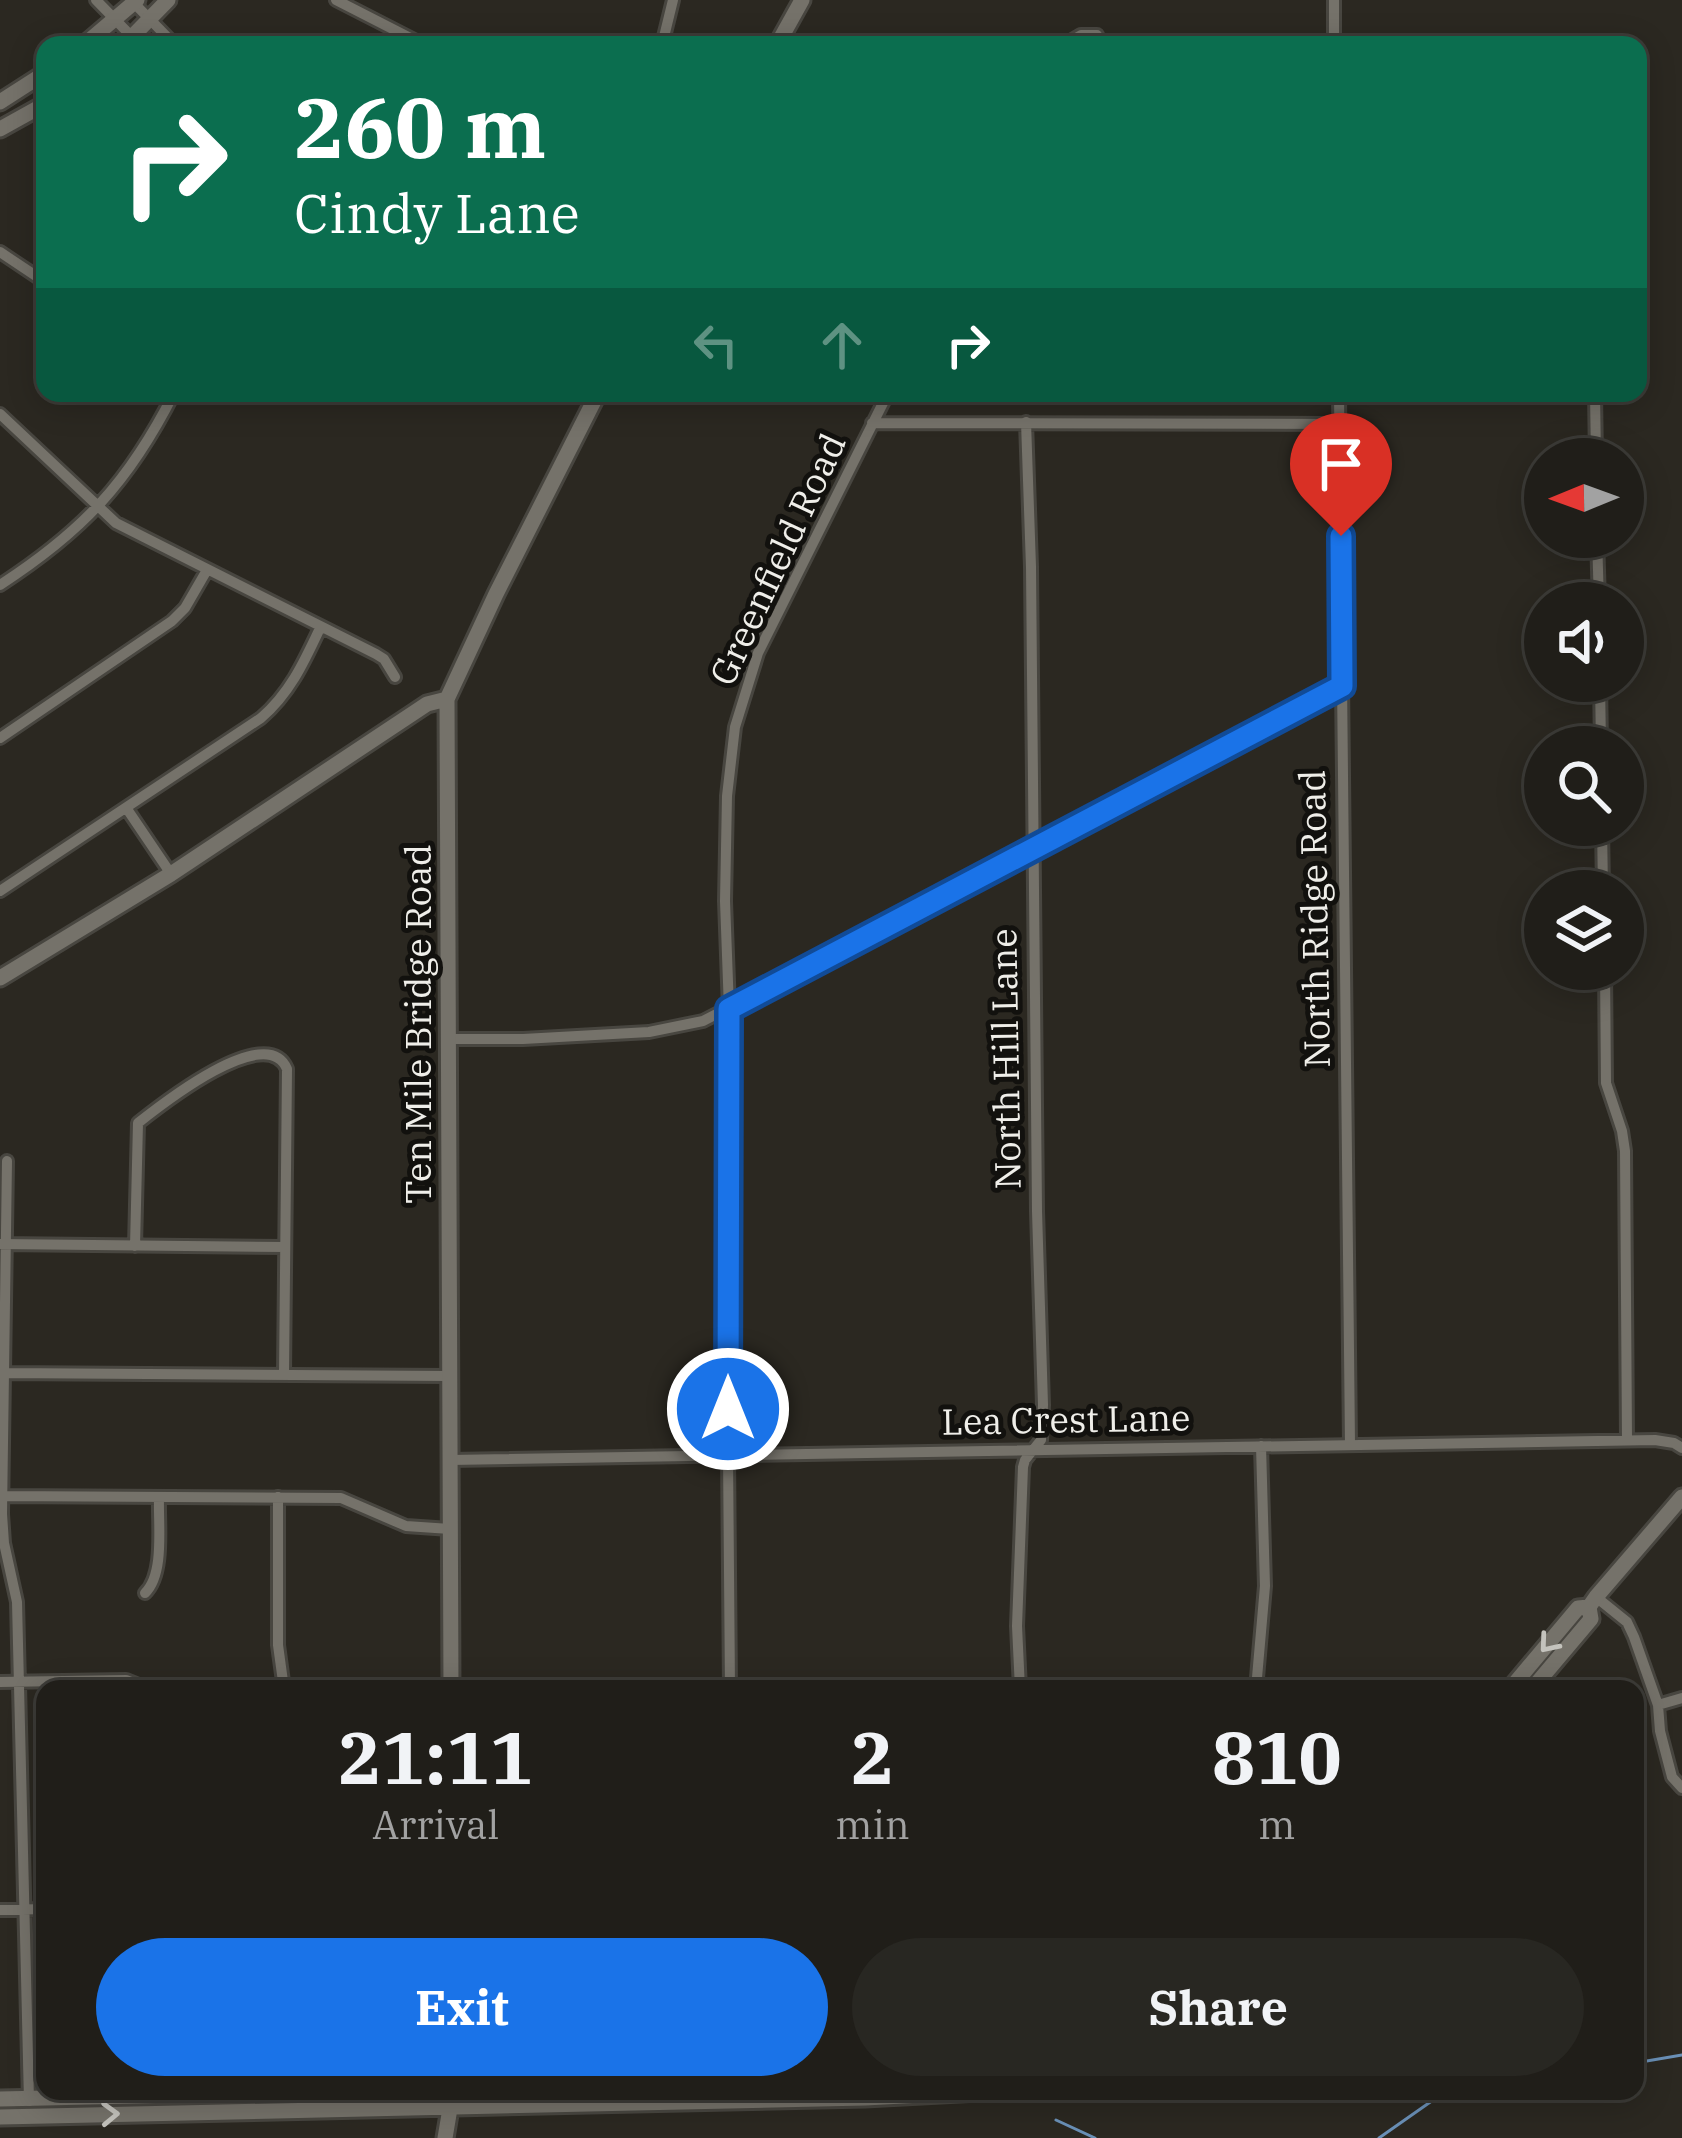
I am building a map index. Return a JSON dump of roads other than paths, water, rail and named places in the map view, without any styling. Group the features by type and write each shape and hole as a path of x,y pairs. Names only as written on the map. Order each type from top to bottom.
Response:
{"street":[{"path":"96,0 128,36"},
{"path":"137,36 168,0"},
{"path":"336,0 406,36"},
{"path":"664,36 673,0"},
{"path":"782,36 802,0"},
{"path":"1334,0 1334,36"},
{"path":"96,36 134,1 167,36"},
{"path":"1078,36 1096,35"},
{"path":"0,101 36,79"},
{"path":"0,129 36,109"},
{"path":"0,252 36,276"},
{"path":"0,585 98,508 148,442 168,402"},
{"name":"Ten Mile Bridge Road","path":"451,1680 447,699 593,402"},
{"name":"Greenfield Road","path":"730,1680 725,901 726,817 735,727 758,653 883,402"},
{"name":"North Ridge Road","path":"1339,402 1349,1445"},
{"path":"1595,402 1596,438"},
{"path":"0,414 98,508 137,536 384,659 395,676"},
{"name":"North Hill Lane","path":"1020,1680 1023,1467 1041,1440 1043,1405 1026,422"},
{"path":"872,424 1340,424"},
{"path":"0,738 172,621 207,570"},
{"path":"0,891 274,708 296,677 320,628"},
{"path":"447,1039 650,1032 703,1021 1342,686"},
{"path":"0,978 171,874 427,704 447,699"},
{"path":"127,808 171,874"},
{"path":"1604,990 1606,1083 1625,1151 1627,1440"},
{"path":"135,1246 138,1123 241,1057 271,1054 282,1059 286,1069 284,1375"},
{"path":"7,1161 1,1496 4,1543 17,1602 29,2117"},
{"path":"3,1244 285,1247"},
{"path":"2,1373 449,1376"},
{"name":"Lea Crest Lane","path":"450,1460 1627,1440 1655,1440 1682,1448"},
{"path":"1257,1680 1264,1586 1261,1446"},
{"path":"1,1496 340,1498 406,1526 450,1529"},
{"path":"146,1593 157,1575 159,1497"},
{"path":"278,1497 282,1680"},
{"path":"1518,1680 1578,1608 1593,1602 1682,1497"},
{"path":"0,1603 17,1602"},
{"path":"1540,1680 1591,1619 1593,1602"},
{"path":"1593,1602 1627,1622 1658,1705 1672,1777 1682,1788"},
{"path":"0,1682 36,1682"},
{"path":"1658,1705 1682,1699"},
{"path":"0,1910 36,1909"},
{"path":"29,2053 36,2053"},
{"path":"0,2099 36,2098"},
{"path":"0,2117 407,2100"},
{"path":"445,2138 452,2100"}],"waterway":[{"path":"1644,2061 1682,2055"},
{"path":"1379,2138 1433,2100"},
{"path":"1056,2120 1095,2138"}]}
